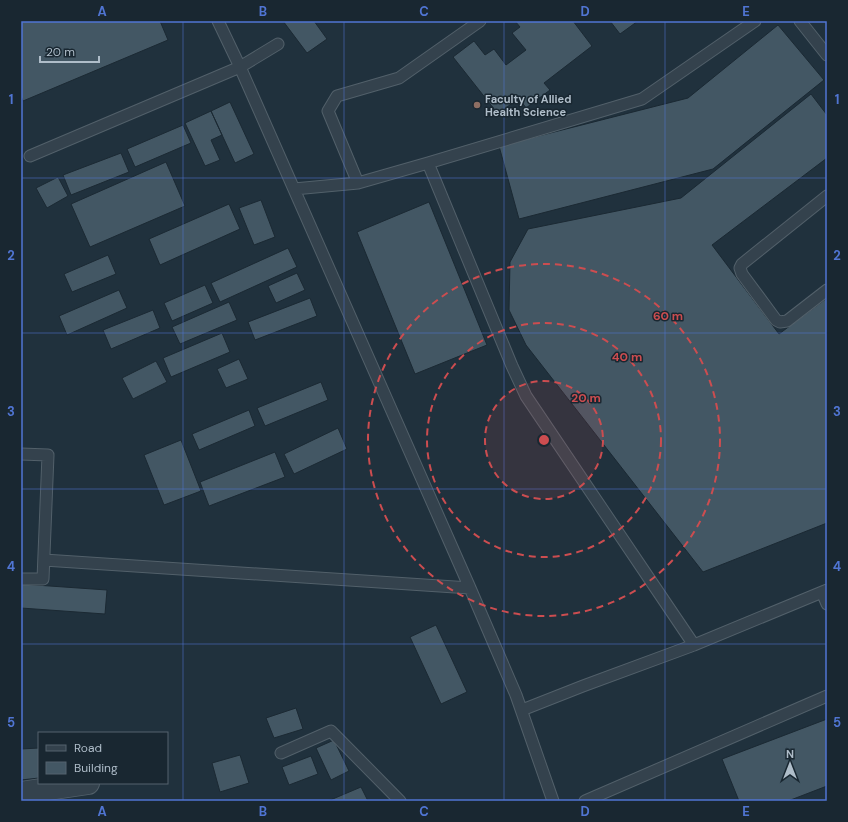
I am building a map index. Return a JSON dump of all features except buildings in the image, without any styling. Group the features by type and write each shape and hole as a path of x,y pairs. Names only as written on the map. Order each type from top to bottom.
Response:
{"street":[{"path":"21,793 81,784"}],"lane":[{"path":"218,21 294,189 516,695 553,801"},
{"path":"358,183 328,111 337,96 399,78 480,21"},
{"path":"294,189 358,183 642,99 756,21"},
{"path":"800,21 827,55"},
{"path":"30,156 240,67 278,44"},
{"path":"428,163 512,366 526,396 694,645"},
{"path":"827,196 742,264 740,268 742,274 776,320 780,322 787,321 827,290"},
{"path":"21,454 48,455 43,580 21,579"},
{"path":"44,560 470,588"},
{"path":"522,710 694,645 825,591 827,604"},
{"path":"585,801 827,696"},
{"path":"281,753 331,731 400,801"}],"place":[{"name":"Faculty of Allied Health Science","path":"477,105"}]}
